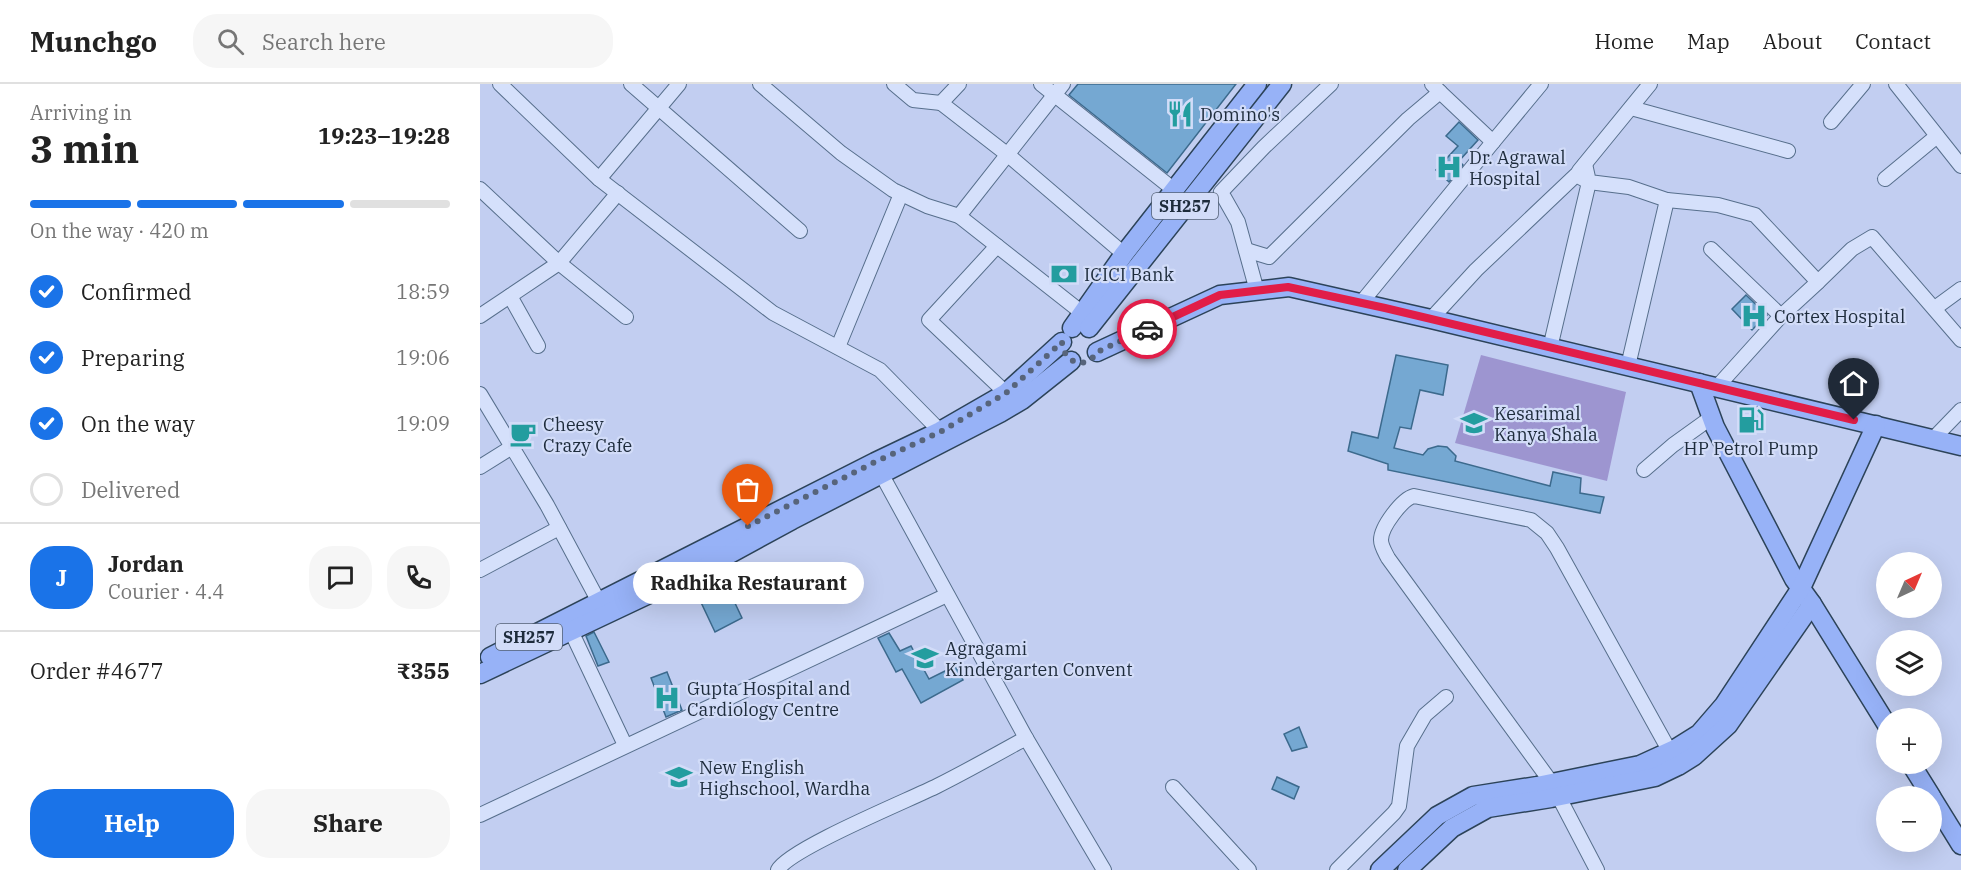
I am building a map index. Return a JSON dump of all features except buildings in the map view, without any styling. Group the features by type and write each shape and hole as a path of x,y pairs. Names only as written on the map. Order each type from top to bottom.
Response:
{"main road":[{"name":"SH257","path":"1082,325 1124,254 1257,84"},
{"name":"SH257","path":"480,674 702,569 792,520 1006,393 1082,325 1205,181 1282,84"},
{"path":"1103,350 1093,332 1082,325 1064,354 1071,361 1085,363 1103,350 1220,295 1288,287 1961,446"},
{"name":"SH257","path":"480,662 577,611 1010,407 1071,361"},
{"path":"1708,385 1712,417 1794,579 1876,708"},
{"path":"1674,759 1724,705 1801,588 1876,426"},
{"path":"1407,870 1452,828 1488,808 1640,765 1694,756 1728,725 1812,604"},
{"path":"1380,870 1437,816 1473,796 1554,789"},
{"path":"1942,815 1961,845"}],"street":[{"path":"500,84 599,179 774,313 880,370 940,432"},
{"path":"632,84 800,231"},
{"path":"599,179 679,84"},
{"path":"760,84 795,116 842,153 901,194 927,206 959,216 997,246 1082,325"},
{"path":"894,84 913,100 941,103 1008,155 1124,254"},
{"path":"941,103 959,84"},
{"path":"1041,84 1059,89 1173,189"},
{"path":"1221,192 1264,147 1331,84"},
{"path":"1362,303 1541,84"},
{"path":"1431,319 1476,270 1576,175 1650,84"},
{"path":"1831,122 1863,84"},
{"path":"1896,84 1961,166"},
{"path":"1246,250 1269,257 1408,119 1436,88 1493,141"},
{"path":"959,216 1059,89"},
{"path":"1631,108 1788,151"},
{"path":"1247,129 1264,147"},
{"path":"1885,179 1937,136"},
{"path":"1550,348 1590,182 1585,164"},
{"path":"1576,175 1590,182 1629,187 1667,200 1718,205 1755,215 1818,282"},
{"path":"1205,181 1221,192 1238,222 1257,291"},
{"path":"480,189 559,263 626,318"},
{"path":"480,316 559,263 618,193"},
{"path":"838,348 901,194"},
{"path":"1628,366 1667,200"},
{"path":"1708,385 1852,249 1872,237 1961,340"},
{"path":"997,246 929,320 1006,393"},
{"path":"1711,249 1781,316"},
{"path":"1935,308 1961,289"},
{"path":"510,296 538,346"},
{"path":"480,394 559,528 599,602"},
{"path":"1933,439 1961,410"},
{"path":"1644,470 1673,445 1712,417"},
{"path":"480,467 512,447"},
{"path":"878,468 1026,738 1104,870"},
{"path":"1597,870 1554,789 1384,549 1381,542 1382,534 1400,504 1414,496 1531,520 1539,525 1557,548 1674,759"},
{"path":"480,570 559,528"},
{"path":"480,815 948,594"},
{"path":"571,632 625,745"},
{"path":"1336,870 1399,806 1407,746 1425,715 1446,697"},
{"path":"778,870 781,864 820,841 936,786 1026,738"},
{"path":"1173,787 1249,870"}],"shaded area":[{"path":"1481,355 1626,392 1607,481 1455,443"}],"way so far":[{"path":"748,526 940,432 1006,393 1062,342 1064,354 1068,359 1085,363 1090,361 1097,352 1147,329"}],"place":[{"name":"Domino's","path":"1180,114"},
{"name":"Dr. Agrawal Hospital","path":"1449,167"},
{"name":"ICICI Bank","path":"1064,274"},
{"name":"Cortex Hospital","path":"1754,316"},
{"name":"HP Petrol Pump","path":"1751,420"},
{"name":"Kesarimal Kanya Shala","path":"1474,423"},
{"name":"Cheesy Crazy Cafe","path":"523,434"},
{"name":"Radhika Restaurant","path":"748,526"},
{"name":"Agragami Kindergarten Convent","path":"925,658"},
{"name":"Gupta Hospital and Cardiology Centre","path":"667,698"},
{"name":"New English Highschool, Wardha","path":"679,777"}],"route":[{"path":"1147,329 1220,295 1288,287 1854,420"}]}
